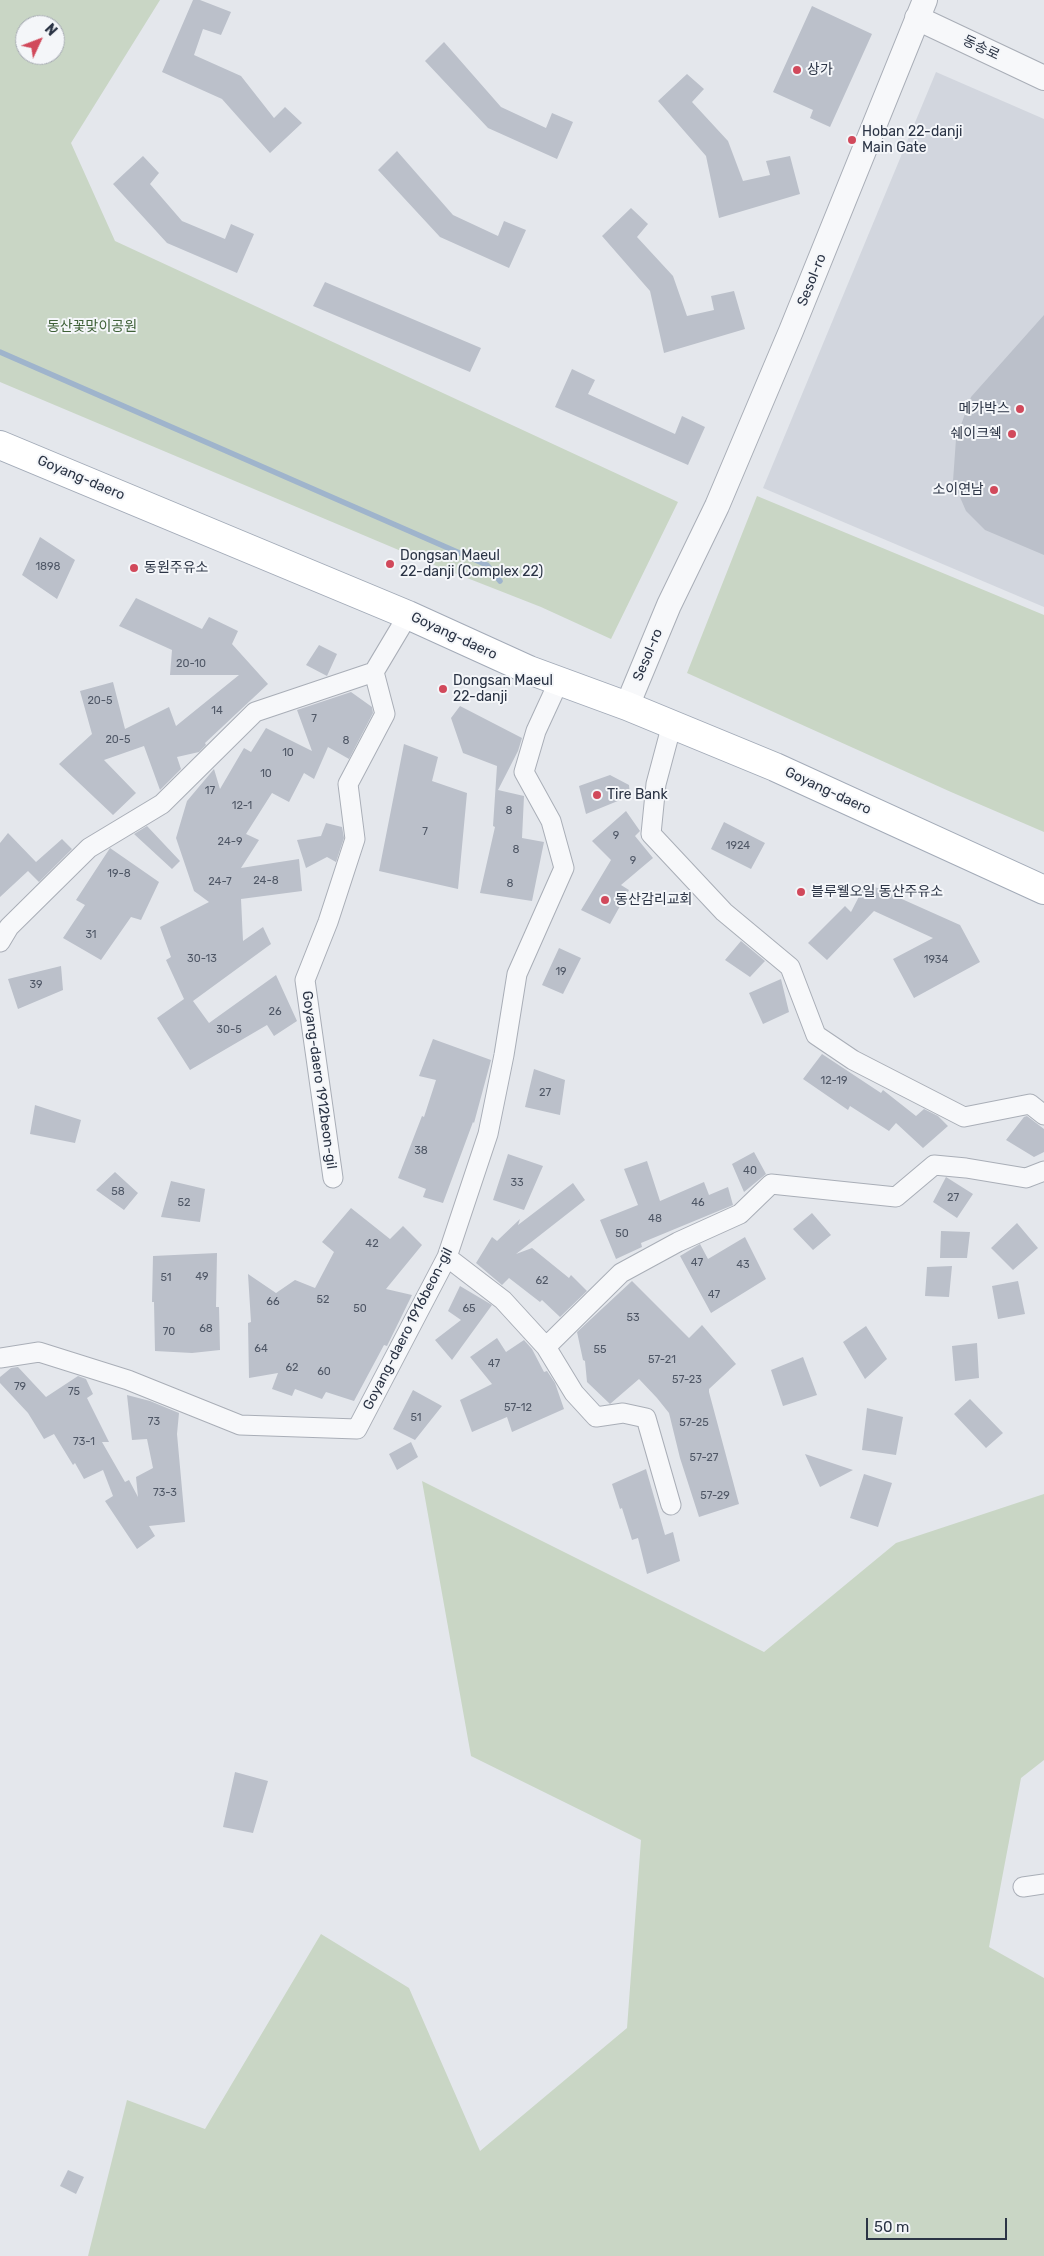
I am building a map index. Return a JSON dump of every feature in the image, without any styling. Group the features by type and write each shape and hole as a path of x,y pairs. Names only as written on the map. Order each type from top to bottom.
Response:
{"main road":[{"name":"Goyang-daero","path":"0,444 408,615 529,670 627,706 775,767 1044,890"}],"street":[{"name":"동송로","path":"921,9 1044,78"},
{"name":"Sesol-ro","path":"627,706 669,605 717,506 791,332 921,9"},
{"path":"0,942 9,927 89,848 162,804 255,712 374,672 408,615"},
{"name":"Goyang-daero 1912beon-gil","path":"333,1178 304,980 328,922 355,839 348,784 385,714 374,672"},
{"name":"Goyang-daero 1916beon-gil","path":"0,1358 39,1352 128,1380 240,1424 357,1429 447,1257 488,1134 504,1055 517,974 564,868 551,821 524,772 536,731 559,681"},
{"path":"672,724 656,784 651,834 724,912 790,967 816,1035 853,1060 964,1117 1030,1104 1044,1115"},
{"path":"546,1347 621,1273 678,1242 740,1214 771,1184 896,1197 934,1165 966,1168 1026,1178 1044,1171"},
{"path":"447,1257 503,1300 546,1347 574,1392 596,1417 623,1413 646,1418 671,1505"},
{"path":"1023,1887 1044,1884"}],"shaded area":[{"path":"936,72 1044,119 1044,607 763,488"}],"green space":[{"name":"동산꽃맞이공원","path":"0,0 160,0 71,143 115,241 678,502 611,639 541,607 439,567 0,382"},
{"path":"757,496 1044,615 1044,832 687,673"},
{"path":"422,1481 764,1652 896,1543 1044,1494 1044,1760 1021,1778 989,1947 1044,1978 1044,2256 88,2256 127,2100 205,2129 321,1934 409,1988 480,2151 627,2028 641,1840 471,1756"}],"building":[{"path":"193,0 200,0 231,12 221,35 203,29 194,55 241,76 274,118 285,107 302,123 270,153 222,99 162,72"},
{"name":"상가","path":"812,6 872,34 830,127 810,118 813,110 773,92"},
{"path":"444,42 501,107 546,128 552,113 573,122 557,159 488,128 425,61"},
{"path":"687,74 704,89 692,102 728,141 743,181 770,175 766,161 790,156 800,194 719,218 706,156 658,101"},
{"path":"397,151 453,215 498,236 504,221 526,230 509,268 440,237 378,170"},
{"path":"143,156 159,173 150,184 182,221 225,239 231,224 254,234 237,273 167,243 113,184"},
{"path":"631,208 648,224 637,237 673,276 687,316 714,310 711,296 734,291 745,329 664,353 650,291 602,236"},
{"path":"325,282 481,348 470,372 313,306"},
{"path":"1044,315 1044,555 985,530 966,511 953,481 956,439 971,397"},
{"path":"572,369 595,380 588,394 675,434 682,416 705,427 688,465 555,407"},
{"path":"40,537 75,560 57,599 22,575"},
{"path":"136,598 202,629 209,617 238,631 232,644 268,684 205,743 206,745 199,752 177,757 181,769 160,790 144,746 104,760 136,793 113,815 59,764 92,734 80,691 113,682 125,729 169,707 176,726 239,675 170,675 172,650 119,626"},
{"path":"319,645 337,654 327,676 306,665"},
{"path":"351,692 372,707 373,713 349,759 328,747 314,779 304,773 289,802 272,793 246,834 259,840 241,868 299,859 302,891 241,899 243,941 263,927 271,944 193,1001 209,1023 276,975 297,1021 274,1036 267,1025 190,1070 157,1018 184,999 166,960 171,957 160,927 209,902 194,891 176,838 187,801 214,769 220,789 244,748 251,752 266,728 312,751 297,710"},
{"path":"460,706 522,738 518,751 498,790 524,796 522,838 544,842 532,901 480,893 495,827 493,826 497,766 463,753 451,718"},
{"path":"404,744 438,757 432,781 467,793 458,889 379,871"},
{"path":"610,775 629,785 630,796 586,814 579,786"},
{"path":"626,811 640,831 635,836 653,858 621,885 629,890 610,924 581,910 611,860 592,841"},
{"path":"724,822 765,843 751,869 711,849"},
{"path":"326,823 342,827 344,838 336,862 327,857 306,868 297,840 321,836"},
{"path":"147,826 180,861 172,869 134,834"},
{"path":"8,833 36,862 62,839 72,849 39,882 28,871 0,897 0,843"},
{"path":"110,848 159,882 141,920 131,917 101,960 63,938 85,905 76,900"},
{"path":"866,883 960,925 980,962 914,998 893,959 933,938 874,911 827,960 808,943 845,906 851,912"},
{"path":"741,941 765,961 750,977 725,960"},
{"path":"559,948 581,958 563,994 542,985"},
{"path":"61,966 63,990 18,1009 8,979"},
{"path":"781,979 789,1012 763,1024 749,993"},
{"path":"433,1039 491,1060 474,1123 443,1203 423,1197 426,1189 398,1178 422,1116 424,1117 436,1080 419,1076"},
{"path":"822,1054 881,1093 883,1090 916,1116 924,1109 938,1116 948,1126 923,1148 896,1123 889,1131 850,1106 848,1110 803,1079"},
{"path":"534,1069 565,1080 560,1115 525,1107"},
{"path":"35,1105 81,1120 75,1143 30,1134"},
{"path":"1027,1116 1044,1129 1044,1152 1034,1157 1006,1140 1024,1117"},
{"path":"754,1152 766,1174 744,1192 732,1164"},
{"path":"508,1154 543,1166 524,1210 493,1200"},
{"path":"647,1161 660,1201 704,1182 709,1195 728,1187 733,1205 641,1243 642,1247 616,1259 600,1220 638,1205 624,1169"},
{"path":"115,1172 138,1193 124,1210 96,1190"},
{"path":"946,1177 973,1194 957,1218 933,1202"},
{"path":"171,1181 205,1189 200,1222 161,1217"},
{"path":"573,1183 585,1200 516,1254 532,1248 569,1278 571,1275 587,1291 560,1317 542,1300 540,1302 509,1278 502,1285 476,1263 492,1237 497,1241 520,1219 518,1225"},
{"path":"351,1208 390,1239 403,1226 422,1245 386,1289 412,1295 387,1346 384,1345 354,1401 326,1392 322,1399 295,1389 292,1396 272,1389 278,1373 249,1378 248,1323 251,1322 248,1274 276,1293 295,1280 315,1288 334,1252 322,1242"},
{"path":"812,1213 831,1235 813,1250 793,1229"},
{"path":"1017,1223 1038,1248 1013,1270 991,1248"},
{"path":"941,1231 970,1232 967,1258 940,1258"},
{"path":"745,1237 766,1279 711,1313 680,1256 700,1244 708,1259"},
{"path":"217,1253 216,1307 219,1307 220,1350 192,1353 155,1351 154,1302 152,1302 153,1256"},
{"path":"952,1266 949,1297 925,1296 927,1267"},
{"path":"632,1281 689,1338 702,1325 736,1364 709,1389 709,1392 739,1504 699,1517 680,1458 669,1413 657,1398 639,1379 610,1404 587,1382 585,1361 583,1360 577,1332"},
{"path":"1018,1281 1025,1314 998,1319 992,1286"},
{"path":"460,1286 492,1305 452,1360 435,1340 461,1320 448,1311"},
{"path":"866,1326 887,1359 865,1379 843,1342"},
{"path":"497,1338 506,1352 524,1340 532,1349 544,1372 547,1371 555,1383 564,1409 512,1432 507,1417 472,1432 460,1400 492,1384 470,1357"},
{"path":"977,1343 979,1378 955,1381 952,1346"},
{"path":"803,1357 817,1395 783,1406 771,1370"},
{"path":"18,1367 46,1397 78,1376 86,1379 93,1394 87,1398 109,1442 102,1442 125,1482 129,1480 138,1497 136,1477 153,1468 147,1439 132,1440 127,1395 150,1401 179,1413 177,1434 185,1522 149,1526 155,1536 137,1549 105,1501 113,1496 103,1470 84,1479 54,1434 44,1439 28,1413 0,1383 0,1377 11,1368"},
{"path":"413,1390 442,1406 415,1440 393,1429"},
{"path":"970,1399 1003,1433 986,1448 954,1414"},
{"path":"867,1408 903,1417 896,1455 862,1450"},
{"path":"411,1442 418,1457 397,1470 389,1454"},
{"path":"805,1454 853,1470 820,1487"},
{"path":"646,1469 665,1535 673,1532 680,1561 647,1574 638,1538 632,1540 612,1484"},
{"path":"864,1474 892,1483 878,1527 850,1518"},
{"path":"235,1772 268,1781 253,1833 223,1827"},
{"path":"68,2170 84,2177 76,2194 60,2186"}],"waterway":[{"path":"0,352 487,565 500,581"}],"place":[{"name":"상가","path":"797,70"},
{"name":"Hoban 22-danji Main Gate","path":"852,140"},
{"name":"메가박스","path":"1020,409"},
{"name":"쉐이크쉑","path":"1012,434"},
{"name":"소이연남","path":"994,490"},
{"name":"Dongsan Maeul 22-danji (Complex 22)","path":"390,564"},
{"name":"동원주유소","path":"134,568"},
{"name":"Dongsan Maeul 22-danji","path":"443,689"},
{"name":"Tire Bank","path":"597,795"},
{"name":"블루웰오일 동산주유소","path":"801,892"},
{"name":"동산감리교회","path":"605,900"}]}
